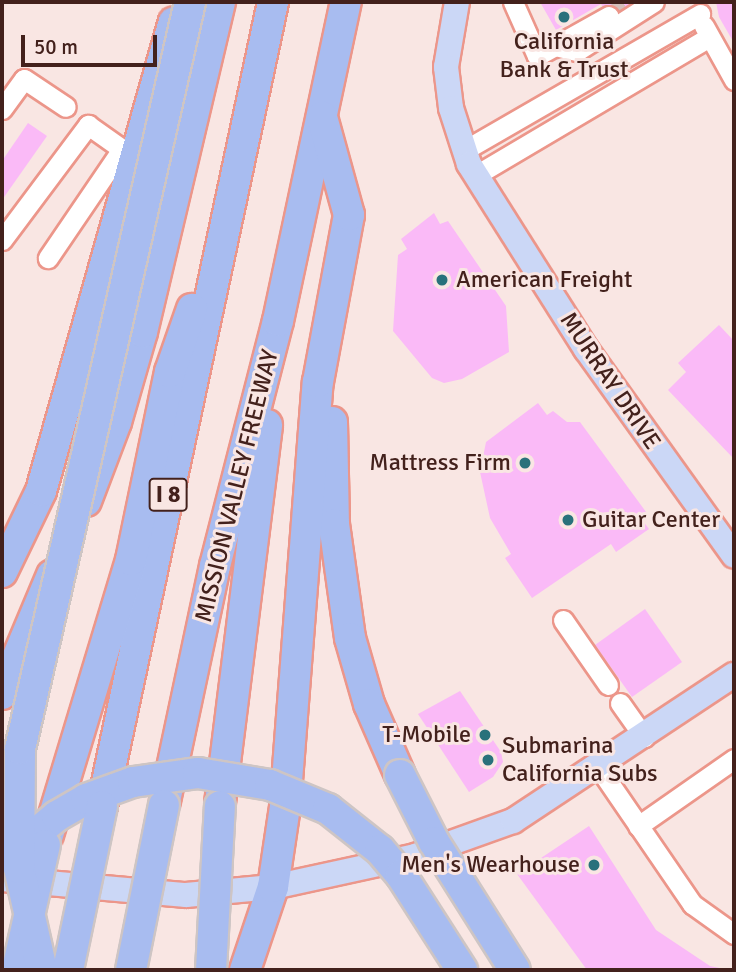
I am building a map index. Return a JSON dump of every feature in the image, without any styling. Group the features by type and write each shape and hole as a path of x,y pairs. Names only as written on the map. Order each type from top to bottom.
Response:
{"highway":[{"path":"2,572 41,491 180,2"},
{"path":"41,970 19,869 17,790 24,725 190,2"},
{"path":"2,694 116,422 220,2"},
{"name":"I 8","path":"68,970 273,2"},
{"name":"MISSION VALLEY FREEWAY","path":"131,970 215,566 278,321 346,2"},
{"path":"245,970 273,887 286,793 318,382 349,215 322,117"},
{"path":"17,970 45,845 131,560 170,372 236,183"},
{"path":"338,285 331,444 338,570 358,667 400,775 434,842 515,970"},
{"path":"211,970 220,806 278,321"},
{"path":"2,864 57,816 110,789 198,773 242,779 305,797 380,850 414,894 462,970"}],"main road":[{"name":"MURRAY DRIVE","path":"457,2 446,67 463,150 586,349 734,556"},
{"path":"2,879 186,895 273,887 365,870 458,842 513,821 598,768 734,675"}],"lane":[{"path":"513,2 537,56 609,16"},
{"path":"555,46 577,51 651,6"},
{"path":"463,150 699,8 709,37 734,80"},
{"path":"476,174 709,37"},
{"path":"2,109 24,79 66,107"},
{"path":"2,238 88,125 122,149 48,258"},
{"path":"564,620 608,685"},
{"path":"620,703 644,737"},
{"path":"638,826 734,759"},
{"path":"598,768 692,904 734,934"}],"building":[{"name":"California Bank & Trust","path":"540,2 634,2 640,12 614,26 601,4 556,30"},
{"path":"716,2 734,2 734,43 719,17"},
{"path":"28,123 47,136 2,200 2,161"},
{"name":"American Freight","path":"434,213 440,224 448,221 506,306 509,352 462,379 444,383 432,378 393,331 398,255 407,249 401,239"},
{"path":"719,325 734,341 734,459 668,390 686,372 678,363"},
{"name":"Guitar Center","path":"538,403 547,415 553,411 567,422 580,422 649,516 643,521 649,529 616,552 611,544 532,598 505,558 511,554 490,518 480,472 486,442"},
{"path":"645,609 682,662 632,697 595,645"},
{"path":"460,691 501,752 503,762 493,777 469,792 418,714"},
{"path":"589,826 656,930 710,966 729,970 587,970 517,874"}],"tunnel":[{"path":"609,16 635,2"}],"place":[{"name":"California Bank & Trust","path":"564,17"},
{"name":"American Freight","path":"442,280"},
{"name":"Mattress Firm","path":"525,463"},
{"name":"Guitar Center","path":"568,520"},
{"name":"T-Mobile","path":"485,735"},
{"name":"Submarina California Subs","path":"488,760"},
{"name":"Men's Wearhouse","path":"594,865"}]}
